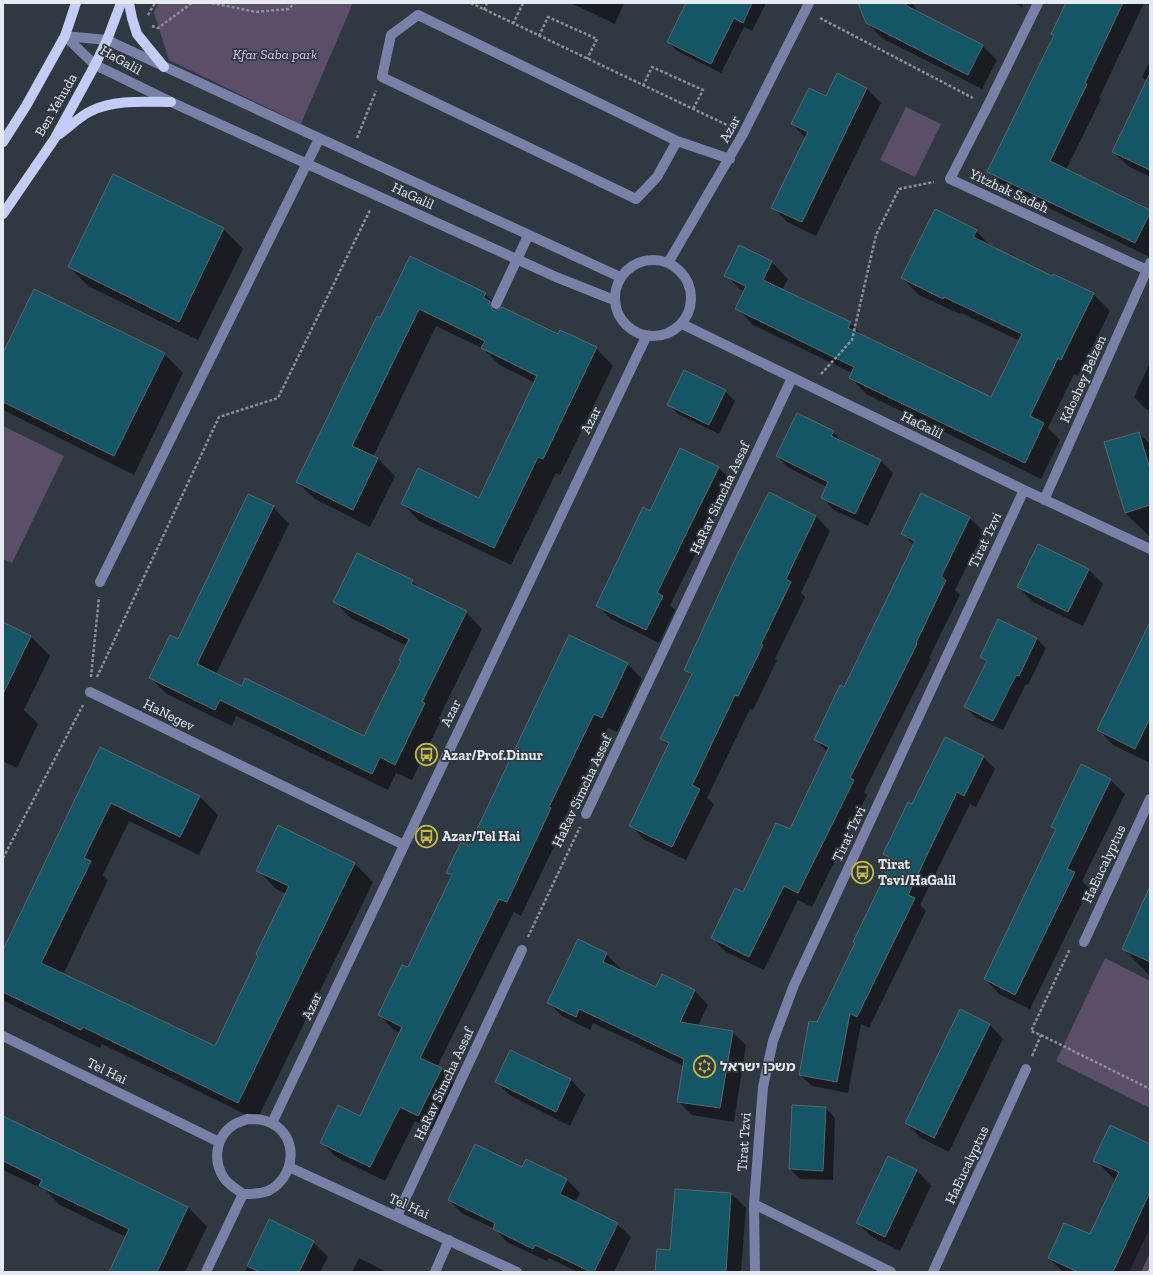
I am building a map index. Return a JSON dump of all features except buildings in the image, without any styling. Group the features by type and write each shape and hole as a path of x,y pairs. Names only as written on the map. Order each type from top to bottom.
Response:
{"main road":[{"name":"Ben Yehuda","path":"3,142 26,106 65,36 76,3"},
{"name":"Ben Yehuda","path":"3,214 55,138 107,40 121,3"},
{"path":"129,3 137,34 164,67"},
{"path":"55,138 90,111 110,105 135,102 171,102"}],"street":[{"name":"Yitzhak Sadeh","path":"1038,3 950,179 1148,267"},
{"name":"Azar","path":"668,263 744,134 807,7"},
{"path":"677,141 657,177 636,198 382,77 391,35 418,15 677,141 730,159"},
{"name":"HaGalil","path":"65,36 107,40 620,278"},
{"name":"HaGalil","path":"65,36 95,64 171,102 556,277 614,300"},
{"path":"100,582 319,139"},
{"path":"496,304 528,236"},
{"path":"647,260 658,260 668,263 678,270 686,279 690,290 691,302 688,314 682,324 672,332 659,336 636,334 620,320 616,311 614,300 616,288 620,278 628,269 637,263 647,260"},
{"name":"Kdoshey Belzen","path":"1044,500 1148,267"},
{"name":"HaGalil","path":"682,324 1044,500 1150,549"},
{"name":"Azar","path":"272,1123 646,336"},
{"name":"HaRav Simcha Assaf","path":"586,814 792,378"},
{"name":"Tirat Tzvi","path":"755,1272 754,1204 763,1088 774,1041 794,985 1024,490"},
{"name":"HaNegev","path":"90,692 404,845"},
{"name":"HaEucalyptus","path":"1084,942 1150,799"},
{"name":"HaRav Simcha Assaf","path":"396,1216 522,950"},
{"name":"Tel Hai","path":"3,1036 219,1142"},
{"name":"HaEucalyptus","path":"933,1272 1026,1069"},
{"path":"247,1119 260,1119 272,1123 282,1131 288,1142 291,1154 286,1175 278,1185 266,1191 243,1194 225,1179 218,1168 216,1155 219,1142 225,1132 235,1124 247,1119"},
{"name":"Tel Hai","path":"289,1167 517,1272"},
{"path":"206,1272 243,1194"},
{"path":"754,1204 891,1272"},
{"path":"434,1272 449,1240"}],"path":[{"path":"147,25 158,28 192,3"},
{"path":"212,3 256,12 288,8 295,3"},
{"path":"471,3 744,134"},
{"path":"484,10 487,3"},
{"path":"513,24 523,3"},
{"path":"807,7 988,105"},
{"path":"539,36 548,17 597,39 587,59"},
{"path":"643,86 652,67 703,90 693,109"},
{"path":"350,154 382,77"},
{"path":"810,386 852,340 876,235 899,189 950,179"},
{"path":"3,858 90,692 219,417 278,398 377,195"},
{"path":"90,692 100,582"},
{"name":"HaRav Simcha Assaf","path":"522,950 586,814"},
{"path":"1084,942 1076,937 1031,1030 1150,1089"},
{"path":"1026,1069 1041,1035"},
{"path":"1148,1272 1150,1268"}],"green space":[{"name":"Kfar Saba park","path":"158,3 353,3 301,124 169,60 154,13"},
{"path":"906,107 941,124 915,177 880,160"},
{"path":"3,426 64,456 12,563 3,559"},
{"path":"1105,958 1150,981 1150,1108 1056,1061"},
{"path":"1150,1228 1150,1272 1129,1272"}],"place":[{"name":"Azar/Prof.Dinur","path":"426,755"},
{"name":"Azar/Tel Hai","path":"426,836"},
{"name":"Tirat Tsvi/HaGalil","path":"863,872"},
{"name":"משכן ישראל","path":"705,1066"}]}
